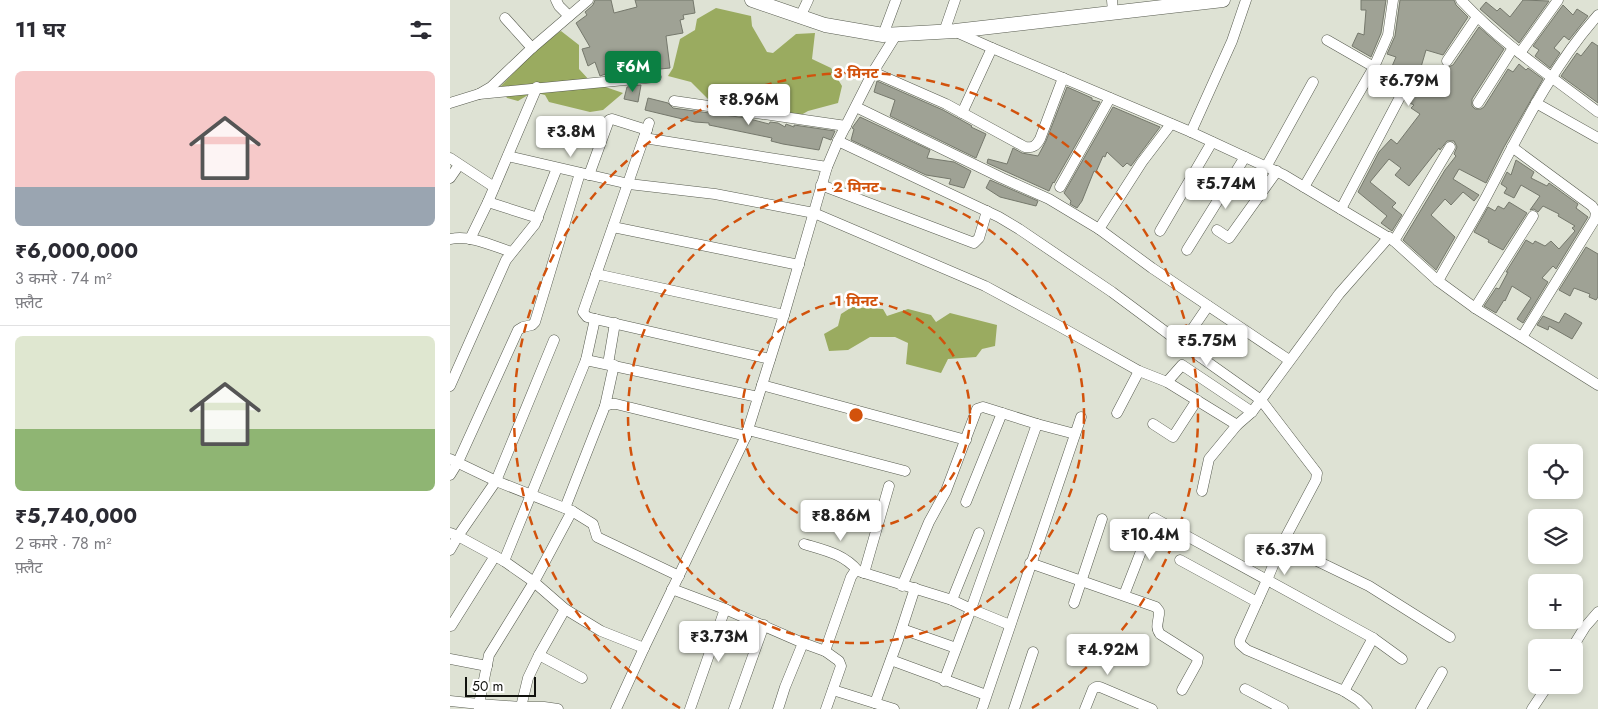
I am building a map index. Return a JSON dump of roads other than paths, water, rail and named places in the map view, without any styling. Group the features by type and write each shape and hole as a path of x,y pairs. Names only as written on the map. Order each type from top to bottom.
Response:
{"street":[{"path":"556,0 558,6 569,16"},
{"path":"479,94 491,87 532,48 588,0"},
{"path":"752,0 825,25 890,35 949,32 1113,6 1224,0"},
{"path":"800,18 808,0"},
{"path":"616,709 747,433 784,315 821,184 838,141 890,35 896,0"},
{"path":"949,32 955,0"},
{"path":"1191,132 1232,41 1246,0"},
{"path":"1304,186 1374,67 1388,35 1393,0"},
{"path":"1461,0 1477,17 1516,50 1598,112"},
{"path":"1478,103 1516,50 1558,0"},
{"path":"1447,62 1477,17"},
{"path":"505,18 532,48"},
{"path":"1438,281 1484,201 1536,103 1552,77 1597,18"},
{"path":"949,32 992,48 1191,132 1304,186 1391,239 1438,281 1474,308 1598,385"},
{"path":"1327,40 1374,67 1402,90 1341,209"},
{"path":"962,113 992,48"},
{"path":"873,72 946,104 1025,147 1031,148 1037,145 1040,139 1063,78"},
{"path":"450,103 479,94 656,77"},
{"path":"1266,167 1313,82"},
{"path":"470,239 488,202 537,87"},
{"path":"1060,187 1110,98"},
{"path":"674,101 846,126"},
{"path":"1536,103 1598,138"},
{"path":"856,107 1049,199 1099,229 1208,306 1289,360"},
{"path":"450,475 454,460 518,330 535,322 584,174 609,120 612,119 647,130 827,167"},
{"path":"1099,229 1142,162 1171,124"},
{"path":"647,130 583,312 588,317 595,319 770,359"},
{"path":"838,141 987,211 1019,229 1112,292 1261,400 1317,473 1316,480 1282,544 1268,580 1240,640 1240,644 1242,647 1344,691 1358,700 1367,709"},
{"path":"1160,231 1212,142"},
{"path":"1202,491 1208,459 1237,425 1252,412 1339,294 1391,239 1450,147"},
{"path":"1512,147 1592,206 1596,212 1594,219 1522,337"},
{"path":"508,156 629,184 715,194 814,213 986,286 1139,371 1167,382 1237,425"},
{"path":"1187,250 1245,157"},
{"path":"450,158 494,188"},
{"path":"450,178 460,165"},
{"path":"450,386 506,260 532,229 557,168"},
{"path":"1217,230 1229,238 1276,171"},
{"path":"821,184 974,243 978,241 987,211"},
{"path":"488,202 538,218"},
{"path":"1474,308 1533,216"},
{"path":"613,228 798,265"},
{"path":"450,250 453,239 470,239 511,252"},
{"path":"596,274 784,315"},
{"path":"1182,344 1208,306"},
{"path":"451,626 499,558 532,494 586,360 595,319"},
{"path":"479,706 489,655 534,582 569,510 605,406 615,323"},
{"path":"450,550 454,534 496,481 554,340"},
{"path":"586,360 758,398"},
{"path":"1167,382 1182,365 1252,412"},
{"path":"1117,413 1139,371"},
{"path":"762,385 966,440"},
{"path":"1153,424 1173,437 1197,400"},
{"path":"605,406 616,404 905,470"},
{"path":"902,586 928,522 946,491 976,412 980,407 1075,434"},
{"path":"966,502 1002,413"},
{"path":"982,709 1080,417"},
{"path":"944,681 1037,424"},
{"path":"454,460 496,481 569,510 593,524 597,537 678,576"},
{"path":"861,572 889,486"},
{"path":"1124,595 1154,518 1373,638 1402,658"},
{"path":"1074,603 1102,519"},
{"path":"952,600 979,533"},
{"path":"454,534 499,558 534,582 565,609 601,631 644,648"},
{"path":"804,544 844,557 861,572"},
{"path":"1282,544 1369,586 1450,637"},
{"path":"1180,560 1257,602"},
{"path":"1030,563 1156,607 1159,611 1158,630 1160,634 1198,658 1182,690"},
{"path":"826,651 851,577 855,571 952,600 1010,625"},
{"path":"875,703 915,588"},
{"path":"672,589 725,608 803,643 826,651 839,661 840,666 826,709"},
{"path":"690,709 725,608"},
{"path":"521,708 528,678 539,654 565,609"},
{"path":"1578,639 1598,612"},
{"path":"734,709 764,625"},
{"path":"902,629 956,648"},
{"path":"1344,691 1373,638"},
{"path":"778,709 803,643"},
{"path":"1014,709 1033,652"},
{"path":"539,654 582,678"},
{"path":"450,659 487,666"},
{"path":"891,660 986,695"},
{"path":"1422,709 1442,672"},
{"path":"1085,709 1096,686 1152,709"},
{"path":"1245,689 1283,709"},
{"path":"833,690 894,709"},
{"path":"1532,709 1542,694"},
{"path":"450,700 479,706 558,709"}]}
